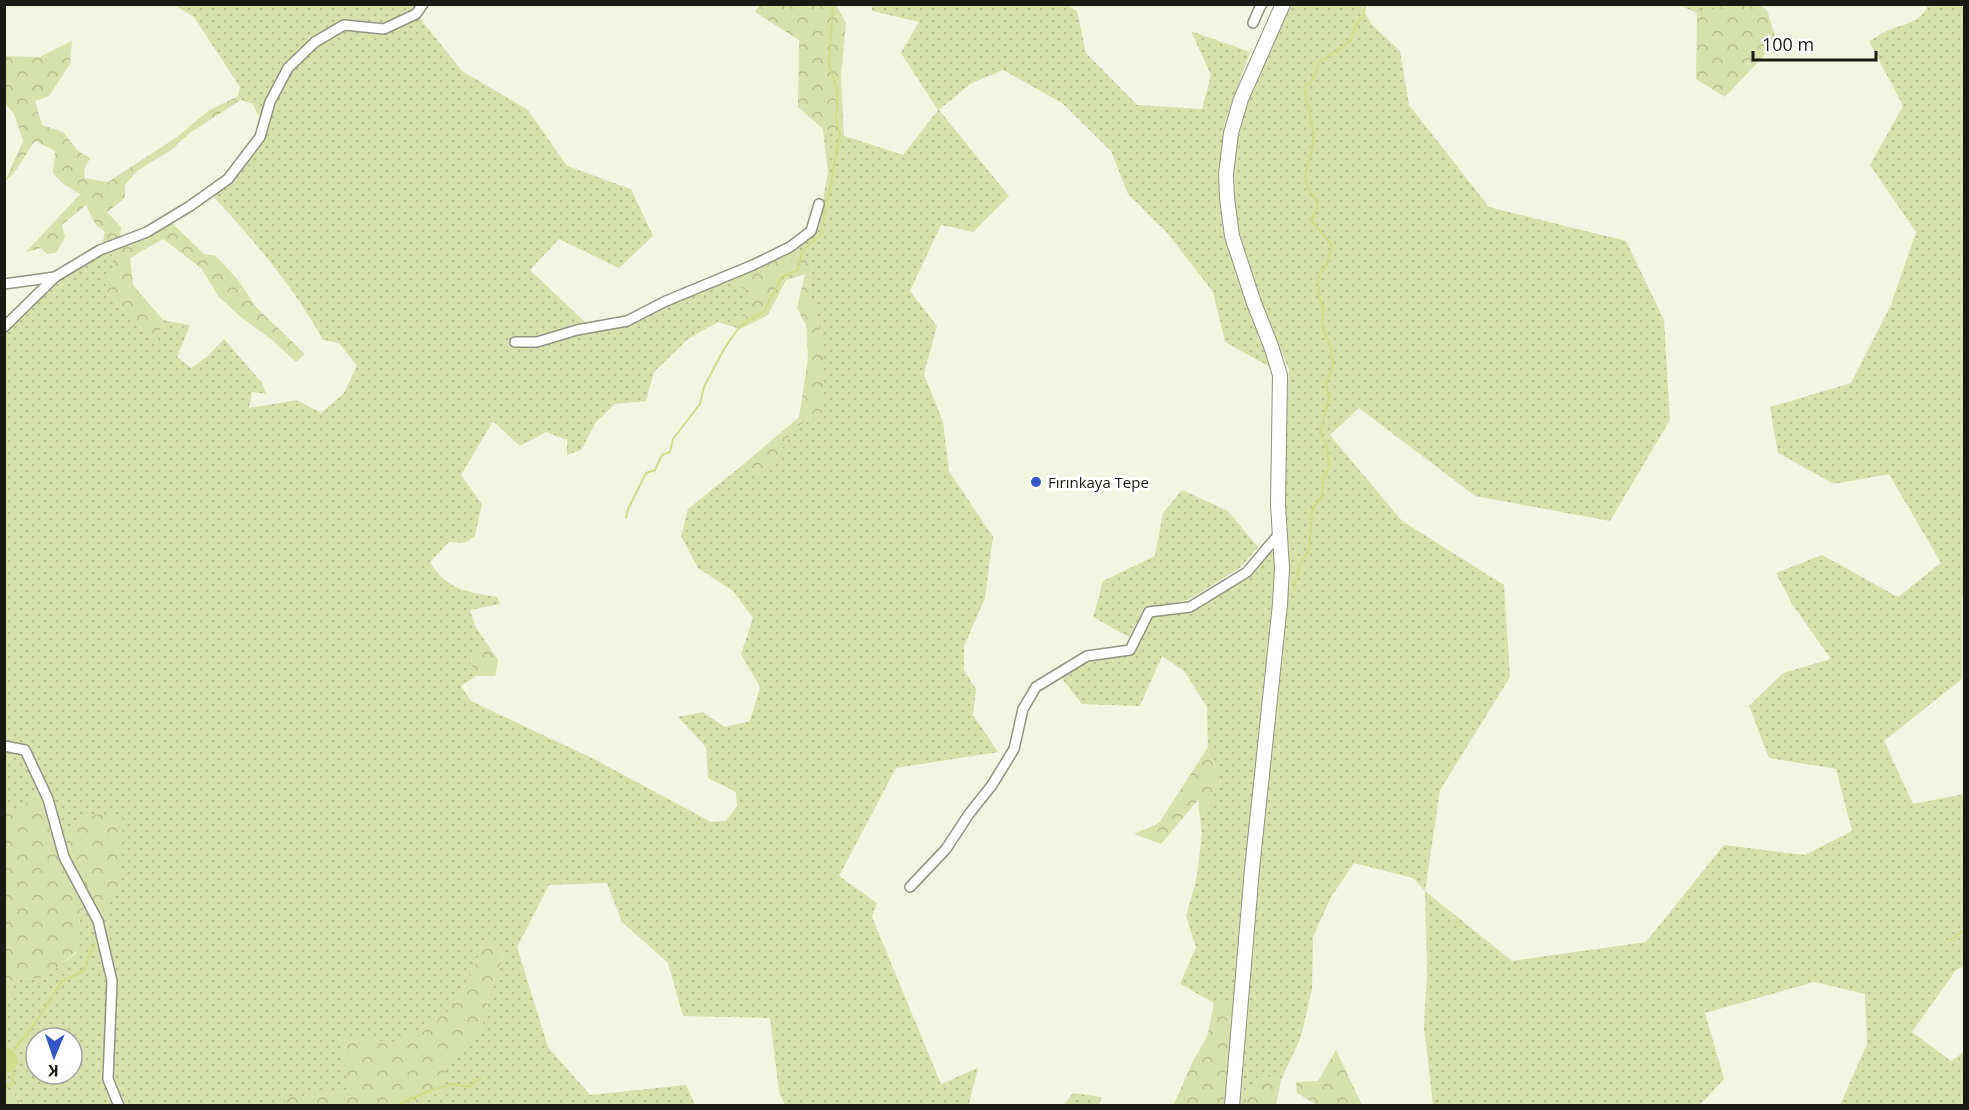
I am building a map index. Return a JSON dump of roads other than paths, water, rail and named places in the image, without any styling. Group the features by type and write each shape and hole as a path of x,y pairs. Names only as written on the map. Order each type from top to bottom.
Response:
{"street":[{"path":"4,327 55,278 99,250 147,232 228,179 260,137 270,102 288,68 315,42 344,26 384,29 416,14 423,4"},
{"path":"1253,23 1262,4"},
{"path":"1232,1106 1256,825 1282,568 1279,534 1280,375 1232,236 1226,174 1229,143 1237,108 1283,4"},
{"path":"515,342 537,342 577,330 627,321 666,301 753,265 790,247 811,231 819,204"},
{"path":"4,284 55,278"},
{"path":"910,887 946,849 992,785 1014,749 1023,709 1036,687 1087,656 1130,650 1149,612 1190,607 1246,572 1279,534"},
{"path":"4,746 25,750 48,799 64,857 98,921 112,981 108,1079 119,1106"}],"waterway":[{"path":"626,518 628,509 646,473 655,470 662,455 670,452 673,439 700,404 704,387 724,349 740,326 764,311 782,277 798,270 802,251 821,235 840,134 836,120 838,92 829,65 833,4"},
{"path":"1294,589 1300,563 1309,551 1312,510 1322,496 1324,477 1329,467 1327,447 1320,432 1329,399 1326,384 1333,365 1331,349 1322,325 1324,310 1320,300 1318,279 1327,264 1332,245 1311,220 1317,209 1318,201 1305,178 1313,134 1304,87 1313,79 1320,61 1351,40 1355,27 1364,14 1365,4"},
{"path":"1950,940 1964,931"},
{"path":"14,1050 30,1031 62,981 82,972 95,944"},
{"path":"4,1088 12,1084 13,1072"},
{"path":"395,1106 429,1091 453,1084 468,1087 481,1078"}],"place":[{"name":"Fırınkaya Tepe","path":"1036,482"}]}
